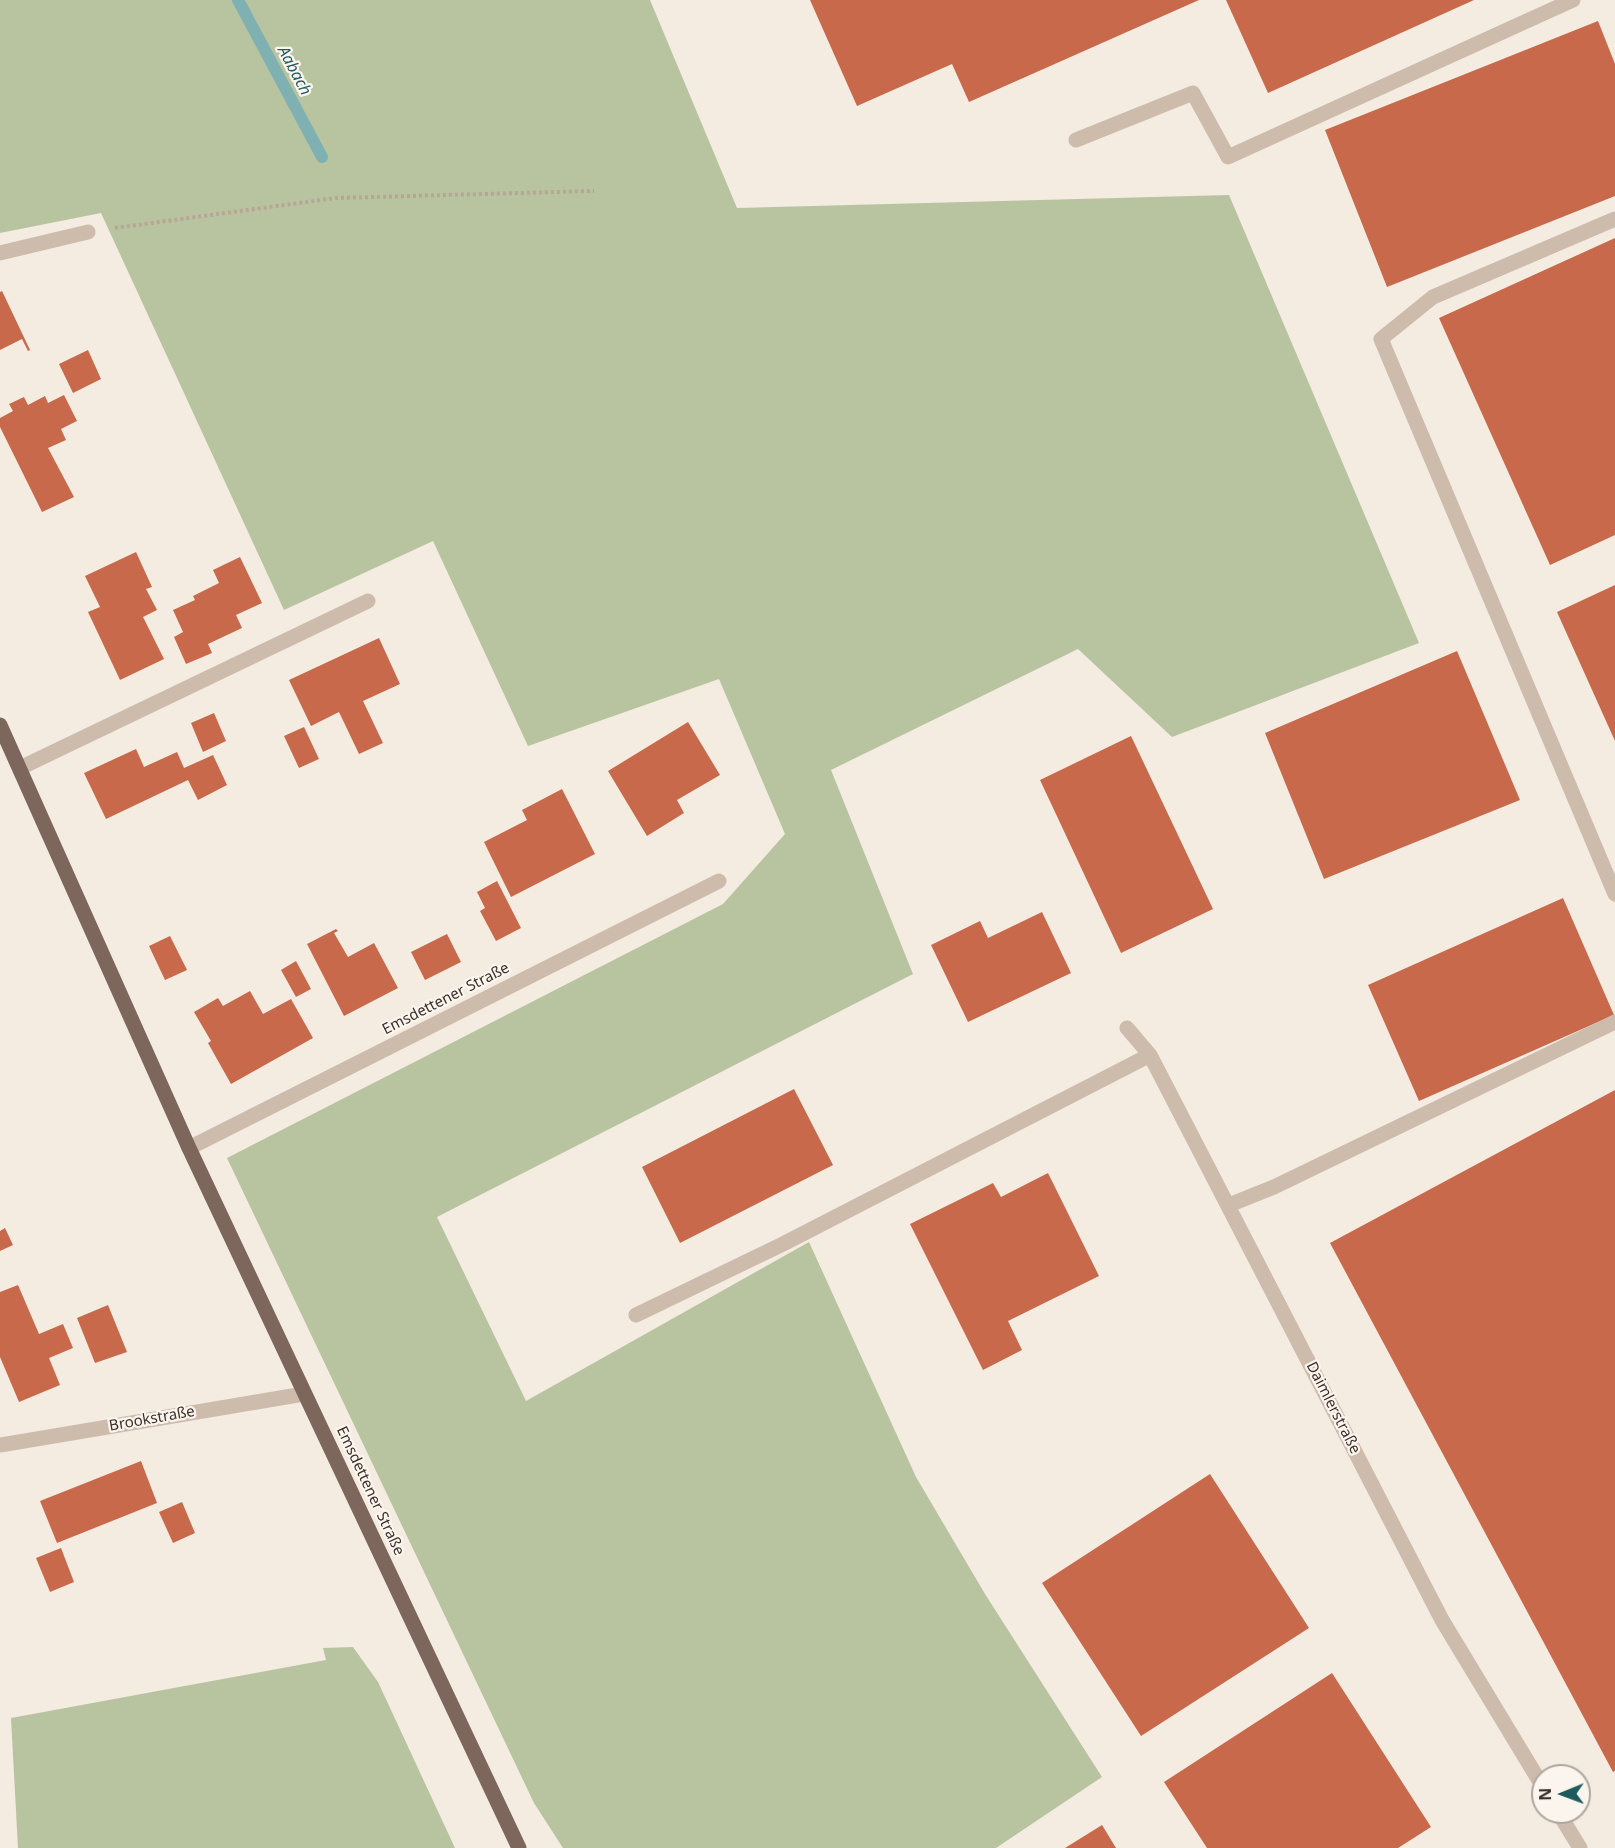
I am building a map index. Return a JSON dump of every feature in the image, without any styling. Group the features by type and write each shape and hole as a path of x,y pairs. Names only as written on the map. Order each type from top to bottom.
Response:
{"main road":[{"name":"Emsdettener Straße","path":"0,725 189,1148 519,1848"}],"street":[{"path":"1076,140 1193,93 1228,157 1573,0"},
{"path":"1615,219 1433,297 1381,339 1615,894"},
{"path":"0,253 88,232"},
{"path":"20,768 368,601"},
{"name":"Emsdettener Straße","path":"189,1148 718,881"},
{"path":"1229,1205 1274,1187 1615,1022"},
{"name":"Daimlerstraße","path":"1127,1028 1150,1055 1442,1620 1531,1767"},
{"path":"636,1315 783,1244 1150,1055"},
{"name":"Brookstraße","path":"0,1445 304,1394"},
{"path":"1565,1824 1580,1848"}],"path":[{"path":"88,232 336,198 594,191"}],"green space":[{"path":"0,0 650,0 737,208 1229,195 1419,643 1172,737 1078,649 831,770 913,974 437,1217 526,1401 809,1242 916,1477 985,1594 1102,1777 996,1848 563,1848 534,1803 227,1158 723,904 785,834 719,679 528,746 433,541 284,610 101,213 0,233"},
{"path":"353,1647 378,1682 455,1848 18,1848 11,1718 326,1660 323,1648"}],"building":[{"path":"810,0 1199,0 969,102 952,64 857,106"},
{"path":"1226,0 1474,0 1268,93"},
{"path":"1598,21 1615,64 1615,196 1387,287 1325,130"},
{"path":"1615,238 1615,535 1550,565 1439,318"},
{"path":"2,291 30,350 28,351 22,339 0,350 0,292"},
{"path":"88,350 101,379 73,393 59,364"},
{"path":"64,395 77,421 61,429 66,440 48,448 74,497 42,512 0,427 0,418 13,411 9,404 24,397 28,405 45,396 48,403"},
{"path":"136,552 152,587 146,589 157,610 143,617 164,659 120,680 88,612 100,607 85,576"},
{"path":"240,557 262,603 236,615 242,628 208,644 212,653 186,664 174,637 183,632 173,610 195,600 193,596 219,583 213,570"},
{"path":"1615,585 1615,741 1557,612"},
{"path":"379,638 400,684 363,701 383,743 359,754 339,712 311,726 289,680"},
{"path":"1457,651 1520,800 1324,879 1265,733"},
{"path":"214,713 226,741 203,752 191,723"},
{"path":"688,722 720,775 677,800 684,813 647,836 608,771"},
{"path":"304,727 319,759 299,768 284,736"},
{"path":"1131,736 1213,909 1121,953 1040,780"},
{"path":"136,749 144,767 177,752 184,768 213,755 227,785 198,800 188,780 106,819 84,773"},
{"path":"562,789 595,854 511,897 484,842 527,820 522,810"},
{"path":"497,881 521,928 496,941 480,911 485,908 477,892"},
{"path":"1563,898 1614,1015 1419,1101 1368,985"},
{"path":"1042,912 1071,973 968,1022 931,945 980,921 988,938"},
{"path":"336,929 338,931 334,933 348,957 374,943 398,988 344,1016 307,944"},
{"path":"447,934 461,962 425,980 411,952"},
{"path":"170,936 187,970 165,980 149,946"},
{"path":"296,961 311,989 296,997 281,970"},
{"path":"250,991 263,1014 291,999 313,1038 231,1084 208,1043 211,1041 194,1012 218,998 223,1006"},
{"path":"794,1089 833,1165 680,1243 642,1167"},
{"path":"1615,1090 1615,1771 1613,1772 1330,1243"},
{"path":"1048,1173 1099,1276 1008,1321 1022,1350 983,1370 910,1224 993,1183 1001,1197"},
{"path":"5,1228 13,1245 0,1251 0,1231"},
{"path":"18,1285 39,1334 63,1324 73,1348 49,1358 60,1385 19,1402 0,1357 0,1292"},
{"path":"108,1305 127,1352 95,1363 77,1318"},
{"path":"141,1461 157,1503 57,1543 40,1501"},
{"path":"1210,1474 1309,1628 1141,1736 1042,1583"},
{"path":"182,1502 195,1533 173,1543 159,1512"},
{"path":"61,1548 74,1582 50,1592 36,1558"},
{"path":"1332,1673 1431,1827 1398,1848 1207,1848 1164,1782"},
{"path":"1102,1825 1116,1848 1065,1848"}],"waterway":[{"name":"Aabach","path":"238,0 322,157"}]}
